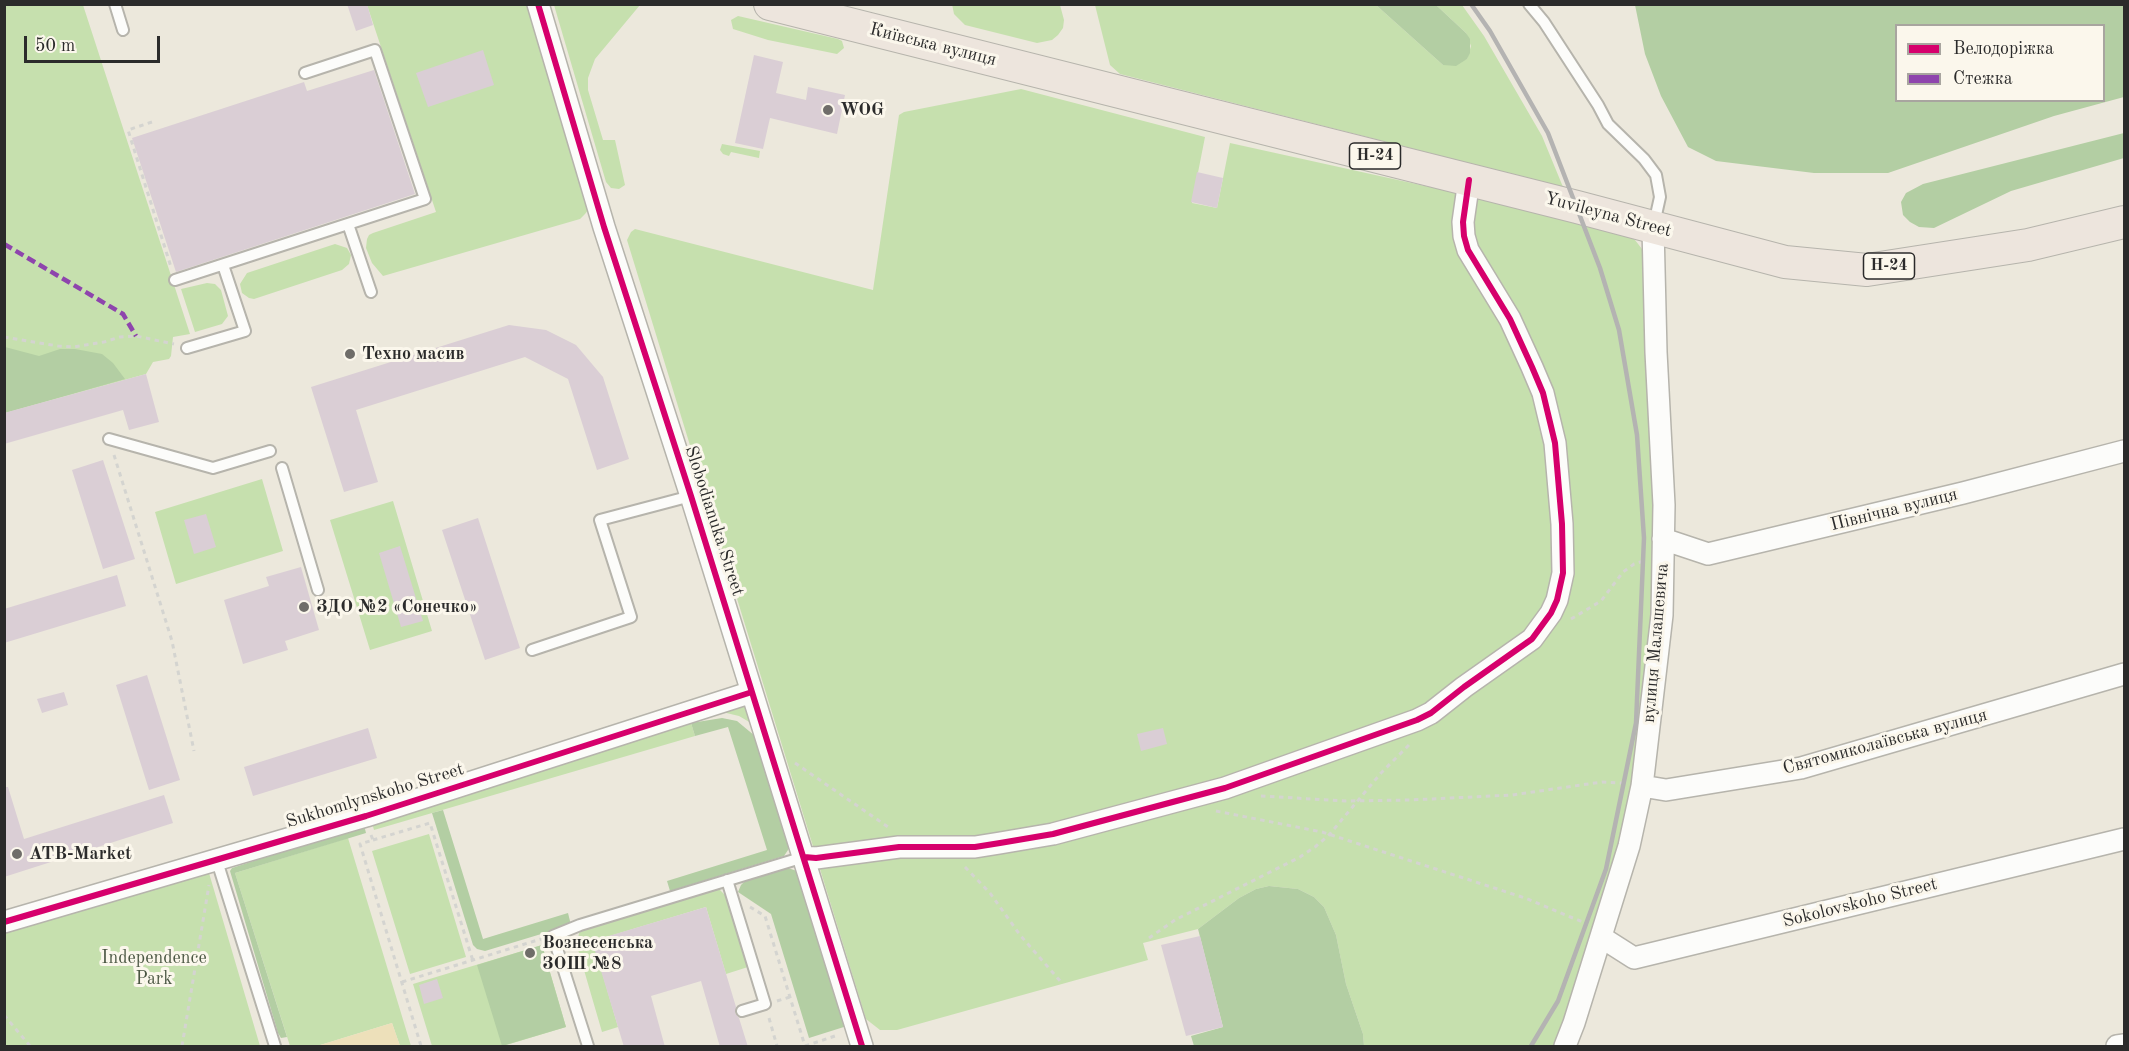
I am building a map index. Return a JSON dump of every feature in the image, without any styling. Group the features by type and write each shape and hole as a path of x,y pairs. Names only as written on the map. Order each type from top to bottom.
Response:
{"main road":[{"name":"Київська вулиця","path":"770,4 1097,86"},
{"name":"Yuvileyna Street","path":"1097,86 1785,262 1867,270 2028,245 2124,222"}],"street":[{"name":"Slobodianuka Street","path":"538,4 604,227 691,496 860,1038"},
{"path":"804,857 816,858 917,846 975,847 1053,834 1225,788 1417,720 1431,713 1532,639 1542,627 1557,600 1563,573 1555,443 1551,418 1532,367 1510,319 1468,250 1463,222 1469,180"},
{"name":"вулиця Малашевича","path":"1565,1047 1629,846 1642,786 1662,615 1664,505 1656,352 1653,228"},
{"name":"Північна вулиця","path":"1663,547 1708,554 1940,499 2124,451"},
{"name":"Святомиколаївська вулиця","path":"1642,786 1666,790 1801,768 2124,674"},
{"name":"Sukhomlynskoho Street","path":"4,922 216,858 366,816 752,692"},
{"name":"Sokolovskoho Street","path":"1601,937 1634,958 2124,839"},
{"path":"2117,1047 2124,1045"}],"lane":[{"path":"115,4 123,30"},
{"path":"1529,4 1550,31 1608,124 1644,159 1656,176 1660,196 1653,228"},
{"path":"175,280 425,199 375,50 305,73"},
{"path":"348,224 371,292"},
{"path":"187,348 245,330 223,265"},
{"path":"109,440 213,468 270,451"},
{"path":"282,468 318,590"},
{"path":"532,650 631,617 600,520 691,496"},
{"path":"588,1047 553,936 580,925 804,857"},
{"path":"216,858 275,1047"},
{"path":"727,880 765,1004 742,1011"}],"path":[{"path":"152,122 128,130 175,280"},
{"path":"4,338 73,346 136,336 187,348"},
{"path":"109,440 172,641 194,751"},
{"path":"1564,622 1601,601 1628,568 1663,547"},
{"path":"1149,938 1186,914 1299,857 1329,835 1381,773 1413,740"},
{"path":"769,745 825,786 917,846"},
{"path":"1254,796 1359,801 1512,795 1602,782 1642,786"},
{"path":"1207,809 1329,835 1525,898 1594,927 1601,937"},
{"path":"422,1047 360,844 430,823 473,961"},
{"path":"370,831 373,840"},
{"path":"943,848 971,872 990,893 1020,935 1061,982"},
{"path":"182,1047 208,886 216,858"},
{"path":"765,916 805,1046 860,1038"},
{"path":"402,982 553,936"},
{"path":"765,1004 777,1047"},
{"path":"4,1015 30,1047"}],"green space":[{"path":"952,4 1060,5 1064,20 1063,28 1052,40 1037,43 965,25 954,14"},
{"path":"5,5 83,5 190,334 173,337 169,359 153,362 146,374 5,413"},
{"path":"367,5 533,5 589,209 585,214 580,219 383,276 372,263 366,248 369,235 436,212"},
{"path":"554,5 640,5 595,59 588,78 588,90 603,140 615,140 625,185 619,189 611,188 606,182"},
{"path":"1095,5 1376,5 1443,65 1467,59 1471,46 1466,33 1436,5 1462,5 1484,36 1542,136 1563,187 1120,74 1110,65"},
{"path":"1376,5 1436,5 1470,39 1470,53 1467,59 1456,66 1443,65"},
{"path":"1635,5 2124,5 2124,97 2054,116 1888,173 1814,173 1716,161 1688,147 1661,96 1645,54"},
{"path":"738,16 838,39 842,41 844,48 837,54 768,40 733,29 731,20"},
{"path":"1021,89 1205,137 1192,203 1217,208 1230,143 1466,195 1625,234 1635,240 1642,249 1647,272 1644,326 1656,444 1658,557 1636,785 1621,852 1558,1046 1364,1046 1363,1034 1346,984 1336,935 1324,907 1314,897 1298,889 1269,886 1256,889 1239,898 1198,929 1143,943 1148,960 897,1030 880,1030 866,1019 627,240 635,229 873,290 899,115 904,112"},
{"path":"2124,133 2124,158 2011,191 1934,228 1919,227 1903,215 1901,202 1906,193 1923,184"},
{"path":"722,144 760,151 759,158 731,152 729,156 723,154 720,150"},
{"path":"335,244 347,248 351,255 349,264 342,270 254,299 242,293 240,284 247,273"},
{"path":"207,283 215,284 221,290 228,316 222,324 195,332 181,289"},
{"path":"5,347 39,356 60,349 102,354 113,363 125,379 5,413"},
{"path":"262,479 283,551 176,584 155,512"},
{"path":"393,501 432,631 370,650 330,520"},
{"path":"743,705 746,707 751,723 739,716 718,711"},
{"path":"722,718 737,721 755,736 789,847 784,856 670,891 667,881 767,850 728,727 695,736 691,723"},
{"path":"691,723 695,736 374,830 372,823"},
{"path":"443,810 483,939 568,913 571,925 485,951 477,949 473,945 432,813"},
{"path":"364,825 366,833 235,873 287,1037 281,1038 230,871 232,868"},
{"path":"429,834 466,957 410,974 372,851"},
{"path":"348,838 411,1046 400,1046 392,1023 317,1046 290,1046 235,873"},
{"path":"788,868 797,871 847,1026 809,1038 771,914 738,892 745,881"},
{"name":"Independence Park","path":"209,873 260,1046 5,1046 4,934"},
{"path":"1269,886 1298,889 1314,897 1324,907 1336,935 1346,984 1363,1034 1364,1046 1194,1046 1191,1036 1223,1027 1198,929 1239,898 1256,889"},
{"path":"716,889 726,896 748,967 726,974 706,907 593,941 618,1027 602,1032 577,946 579,933 586,928"},
{"path":"542,945 566,1027 503,1046 432,1046 413,984"},
{"path":"542,945 566,1027 502,1046 477,965"}],"sand":[{"path":"392,1023 400,1046 317,1046"}],"building":[{"path":"347,4 367,4 373,25 356,31"},
{"path":"483,50 494,85 428,107 416,73"},
{"path":"754,55 783,62 776,93 806,100 808,87 845,95 837,134 770,118 763,149 735,143"},
{"path":"374,70 415,194 176,272 132,138 304,82 307,91"},
{"path":"1197,172 1223,178 1217,208 1191,202"},
{"path":"509,325 546,330 576,345 603,377 629,459 597,470 568,379 525,357 356,410 378,482 344,492 311,387"},
{"path":"146,374 159,422 129,430 123,410 4,444 4,413"},
{"path":"103,460 135,559 103,569 72,470"},
{"path":"206,514 216,547 194,554 184,520"},
{"path":"478,518 520,648 485,660 442,530"},
{"path":"400,546 423,621 401,627 379,553"},
{"name":"ЗДО №2 «Сонечко»","path":"301,567 319,630 285,641 288,650 243,664 224,600 269,586 266,577"},
{"path":"117,575 126,606 4,643 4,609"},
{"path":"147,675 180,780 149,790 116,685"},
{"path":"64,692 68,705 42,713 37,699"},
{"path":"368,728 377,758 253,796 244,767"},
{"path":"1163,728 1167,744 1141,751 1137,734"},
{"path":"4,787 8,787 24,839 164,795 173,823 4,877"},
{"name":"Вознесенська ЗОШ №8","path":"706,907 736,1007 735,1013 739,1018 748,1047 720,1047 701,981 651,996 665,1047 624,1047 592,941"},
{"path":"1200,936 1223,1027 1186,1036 1161,945"},
{"path":"437,979 443,998 424,1004 419,985"}],"railway":[{"path":"1471,4 1490,31 1548,133 1600,268 1619,330 1637,435 1644,538 1636,723 1606,869 1558,1001 1531,1046"}],"marked path":[{"path":"4,244 123,314 136,336"}],"cycle path":[{"path":"538,4 604,227 691,496 862,1046"},
{"path":"804,857 816,858 899,847 975,847 1000,843 1053,834 1225,788 1417,720 1431,713 1532,639 1551,613 1557,600 1563,573 1562,524 1555,443 1543,393 1532,367 1510,319 1468,250 1463,222 1469,180"},
{"path":"4,922 366,816 752,692"}],"place":[{"name":"WOG","path":"828,110"},
{"name":"Техно масив","path":"350,354"},
{"name":"ЗДО №2 «Сонечко»","path":"304,607"},
{"name":"ATB-Market","path":"17,854"},
{"name":"Вознесенська ЗОШ №8","path":"530,953"}]}
